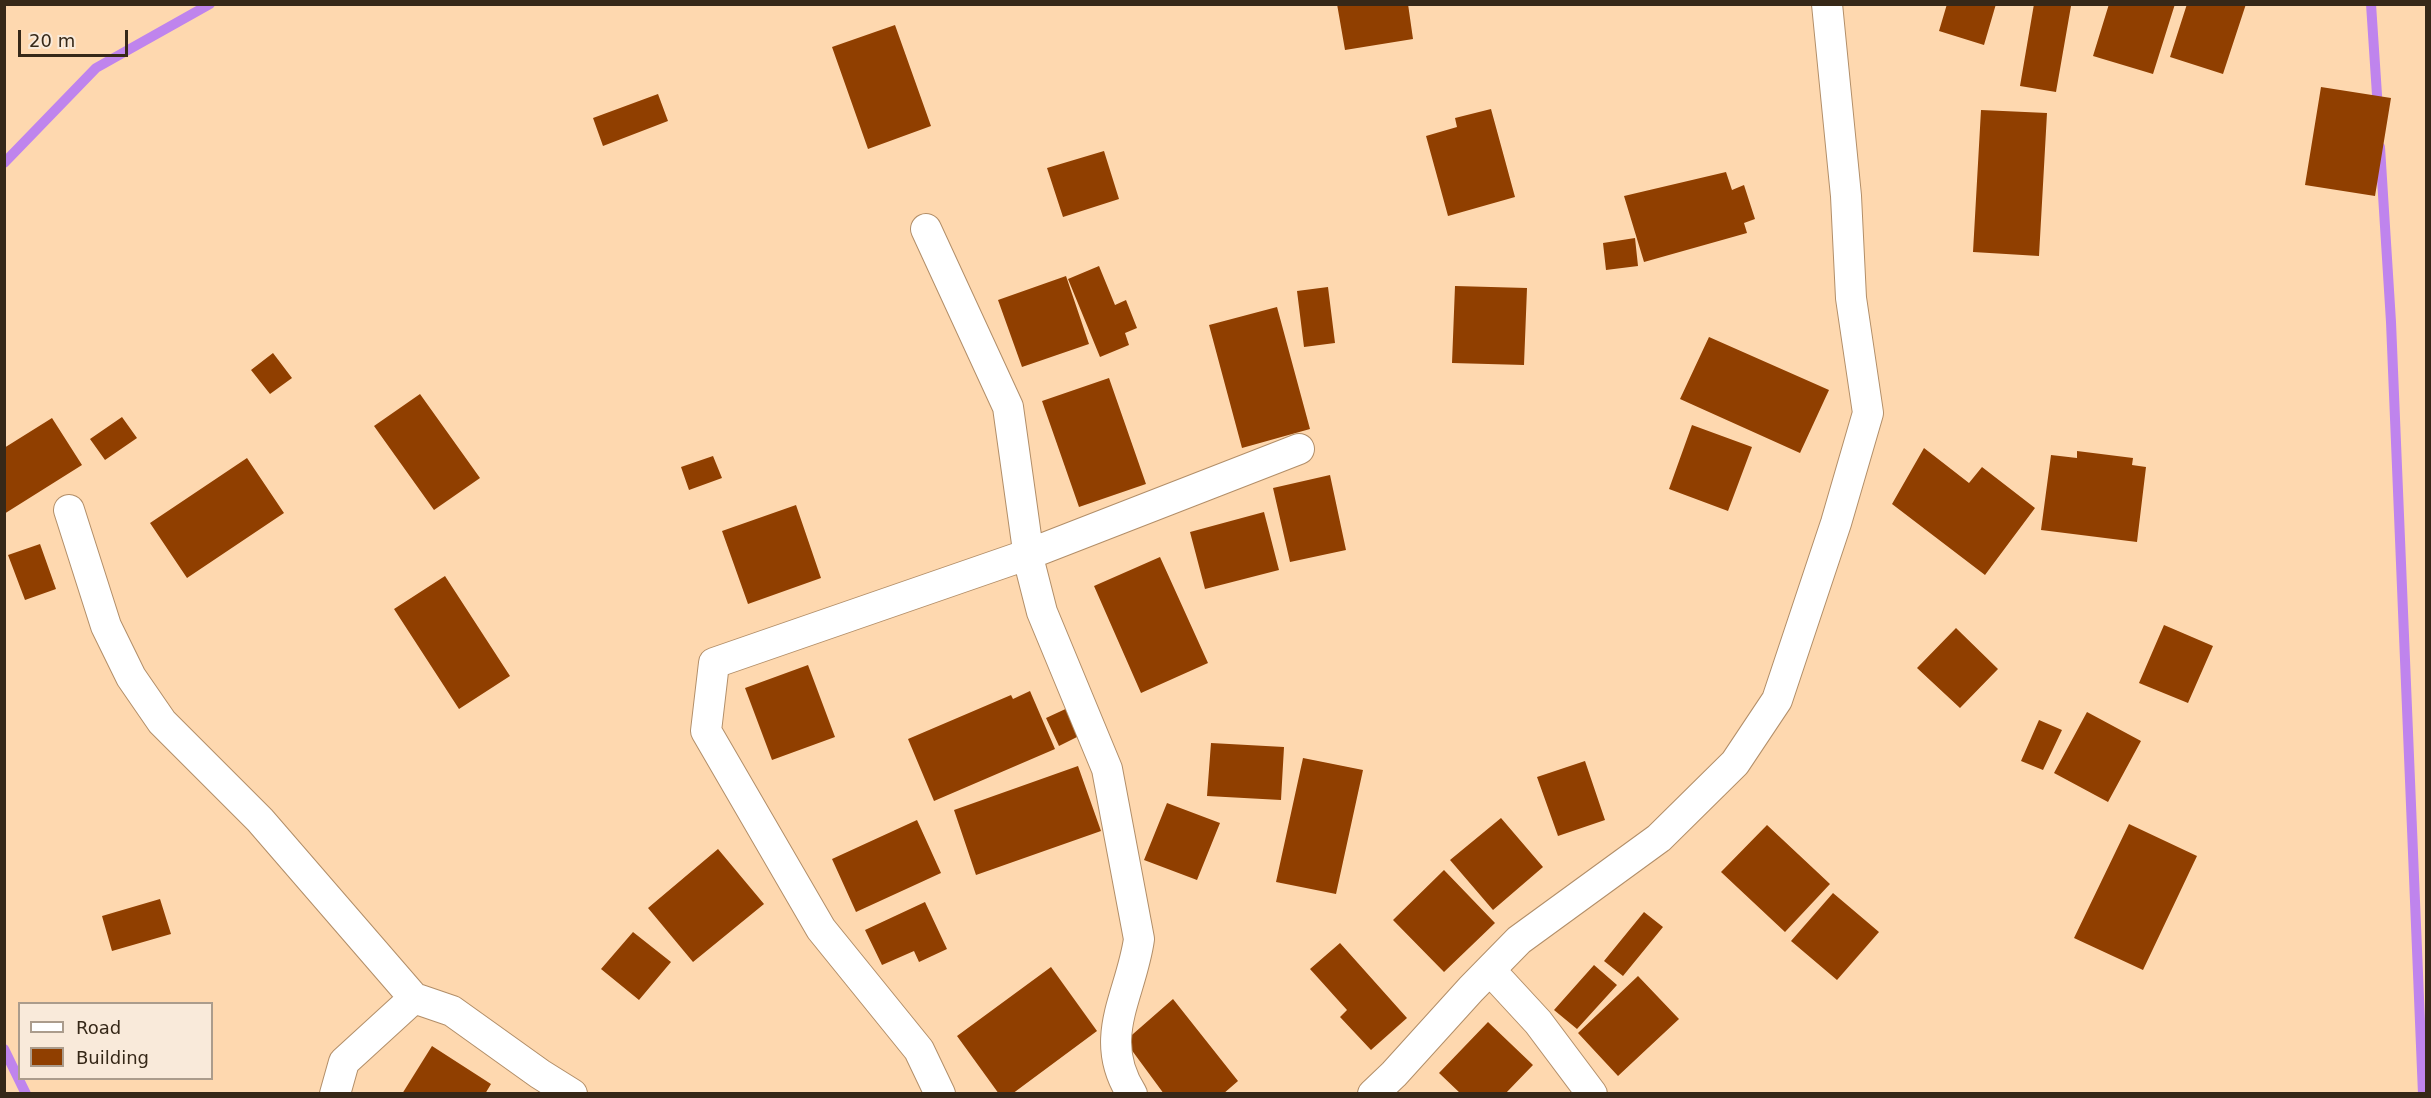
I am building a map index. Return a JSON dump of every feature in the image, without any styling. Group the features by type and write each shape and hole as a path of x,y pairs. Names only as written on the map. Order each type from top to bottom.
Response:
{"street":[{"path":"1373,1094 1520,940 1659,838 1735,763 1777,700 1836,523 1868,413 1851,298 1846,196 1827,4"},
{"path":"926,229 1008,406 1029,554 1042,612 1107,769 1139,939 1135,965 1116,1024 1116,1057 1132,1094"},
{"path":"940,1094 919,1050 822,929 706,731 714,663 1029,554 1299,449"},
{"path":"69,510 106,626 130,677 162,722 260,820 414,998 452,1011 572,1094"},
{"path":"1490,970 1538,1022 1592,1094"},
{"path":"335,1094 344,1062 414,998"}],"building":[{"path":"1337,4 1408,4 1413,39 1345,50"},
{"path":"1947,4 1996,4 1984,45 1939,31"},
{"path":"2034,4 2071,6 2056,92 2020,86"},
{"path":"2109,4 2175,4 2153,74 2093,56"},
{"path":"2187,4 2246,4 2223,74 2170,57"},
{"path":"895,25 931,126 868,149 832,47"},
{"path":"2321,87 2391,98 2375,196 2305,185"},
{"path":"658,94 668,121 603,146 593,118"},
{"path":"1491,109 1515,197 1448,216 1426,136 1457,127 1455,118"},
{"path":"1981,110 2047,113 2039,256 1973,252"},
{"path":"1104,151 1119,199 1063,217 1047,168"},
{"path":"1726,172 1732,190 1744,185 1755,219 1744,223 1747,233 1644,262 1624,196"},
{"path":"1635,238 1638,266 1606,270 1603,243"},
{"path":"1099,266 1115,305 1126,300 1137,328 1125,333 1129,345 1100,357 1068,279"},
{"path":"1066,276 1089,344 1022,367 998,300"},
{"path":"1455,286 1527,288 1524,365 1452,363"},
{"path":"1328,287 1335,343 1304,347 1297,291"},
{"path":"1277,307 1310,429 1242,448 1209,325"},
{"path":"1709,337 1829,390 1800,453 1680,399"},
{"path":"273,353 292,378 270,394 251,370"},
{"path":"1109,378 1146,484 1079,507 1042,401"},
{"path":"420,394 480,478 434,510 374,426"},
{"path":"122,417 137,438 105,460 90,439"},
{"path":"52,418 82,465 4,514 4,448"},
{"path":"1692,425 1752,447 1728,511 1669,489"},
{"path":"1924,448 1969,483 1982,467 2035,508 1985,575 1892,504"},
{"path":"2077,451 2133,458 2132,465 2146,467 2137,542 2041,530 2051,455 2077,458"},
{"path":"713,456 722,478 689,490 681,467"},
{"path":"247,458 284,513 187,578 150,523"},
{"path":"1330,475 1346,550 1290,562 1273,488"},
{"path":"796,505 821,578 748,604 722,531"},
{"path":"1264,512 1279,570 1205,589 1190,532"},
{"path":"40,544 56,589 25,600 8,555"},
{"path":"1160,557 1208,663 1141,693 1094,586"},
{"path":"445,576 510,676 459,709 394,609"},
{"path":"2164,625 2213,646 2188,703 2139,683"},
{"path":"1956,628 1998,669 1960,708 1917,668"},
{"path":"808,665 835,737 772,760 745,688"},
{"path":"1030,691 1055,749 934,801 908,739 1011,695 1013,699"},
{"path":"1072,706 1085,733 1059,746 1046,718"},
{"path":"2087,712 2141,741 2108,802 2054,773"},
{"path":"2039,720 2062,730 2043,770 2021,761"},
{"path":"1211,743 1284,747 1281,800 1207,796"},
{"path":"1303,758 1363,770 1336,894 1276,882"},
{"path":"1585,761 1605,820 1558,836 1537,777"},
{"path":"1078,766 1101,831 976,875 954,810"},
{"path":"1167,803 1220,823 1197,880 1144,860"},
{"path":"1501,818 1543,867 1493,910 1450,860"},
{"path":"917,820 941,873 856,912 832,859"},
{"path":"2129,824 2197,856 2143,970 2074,938"},
{"path":"1767,825 1830,884 1785,932 1721,872"},
{"path":"718,849 764,904 693,962 648,908"},
{"path":"1444,870 1495,923 1444,972 1393,920"},
{"path":"1833,893 1879,932 1837,980 1791,941"},
{"path":"160,899 171,934 112,951 102,916"},
{"path":"925,902 947,949 919,962 914,951 882,965 865,930"},
{"path":"1644,912 1663,927 1623,976 1604,961"},
{"path":"633,932 671,962 639,1000 601,969"},
{"path":"1340,943 1407,1018 1371,1050 1340,1017 1347,1010 1310,969"},
{"path":"1594,965 1617,985 1577,1029 1554,1010"},
{"path":"1051,967 1097,1031 1012,1094 999,1094 957,1036"},
{"path":"1638,976 1679,1019 1618,1076 1578,1033"},
{"path":"1173,999 1238,1081 1223,1094 1164,1094 1125,1041"},
{"path":"1488,1022 1533,1065 1505,1094 1461,1094 1439,1073"},
{"path":"432,1046 491,1084 485,1094 402,1094"}],"waterway":[{"path":"4,163 96,68 210,4"},
{"path":"2371,4 2378,110"},
{"path":"2380,147 2391,322 2423,1094"},
{"path":"4,1049 18,1078"},
{"path":"19,1080 26,1094"}]}
